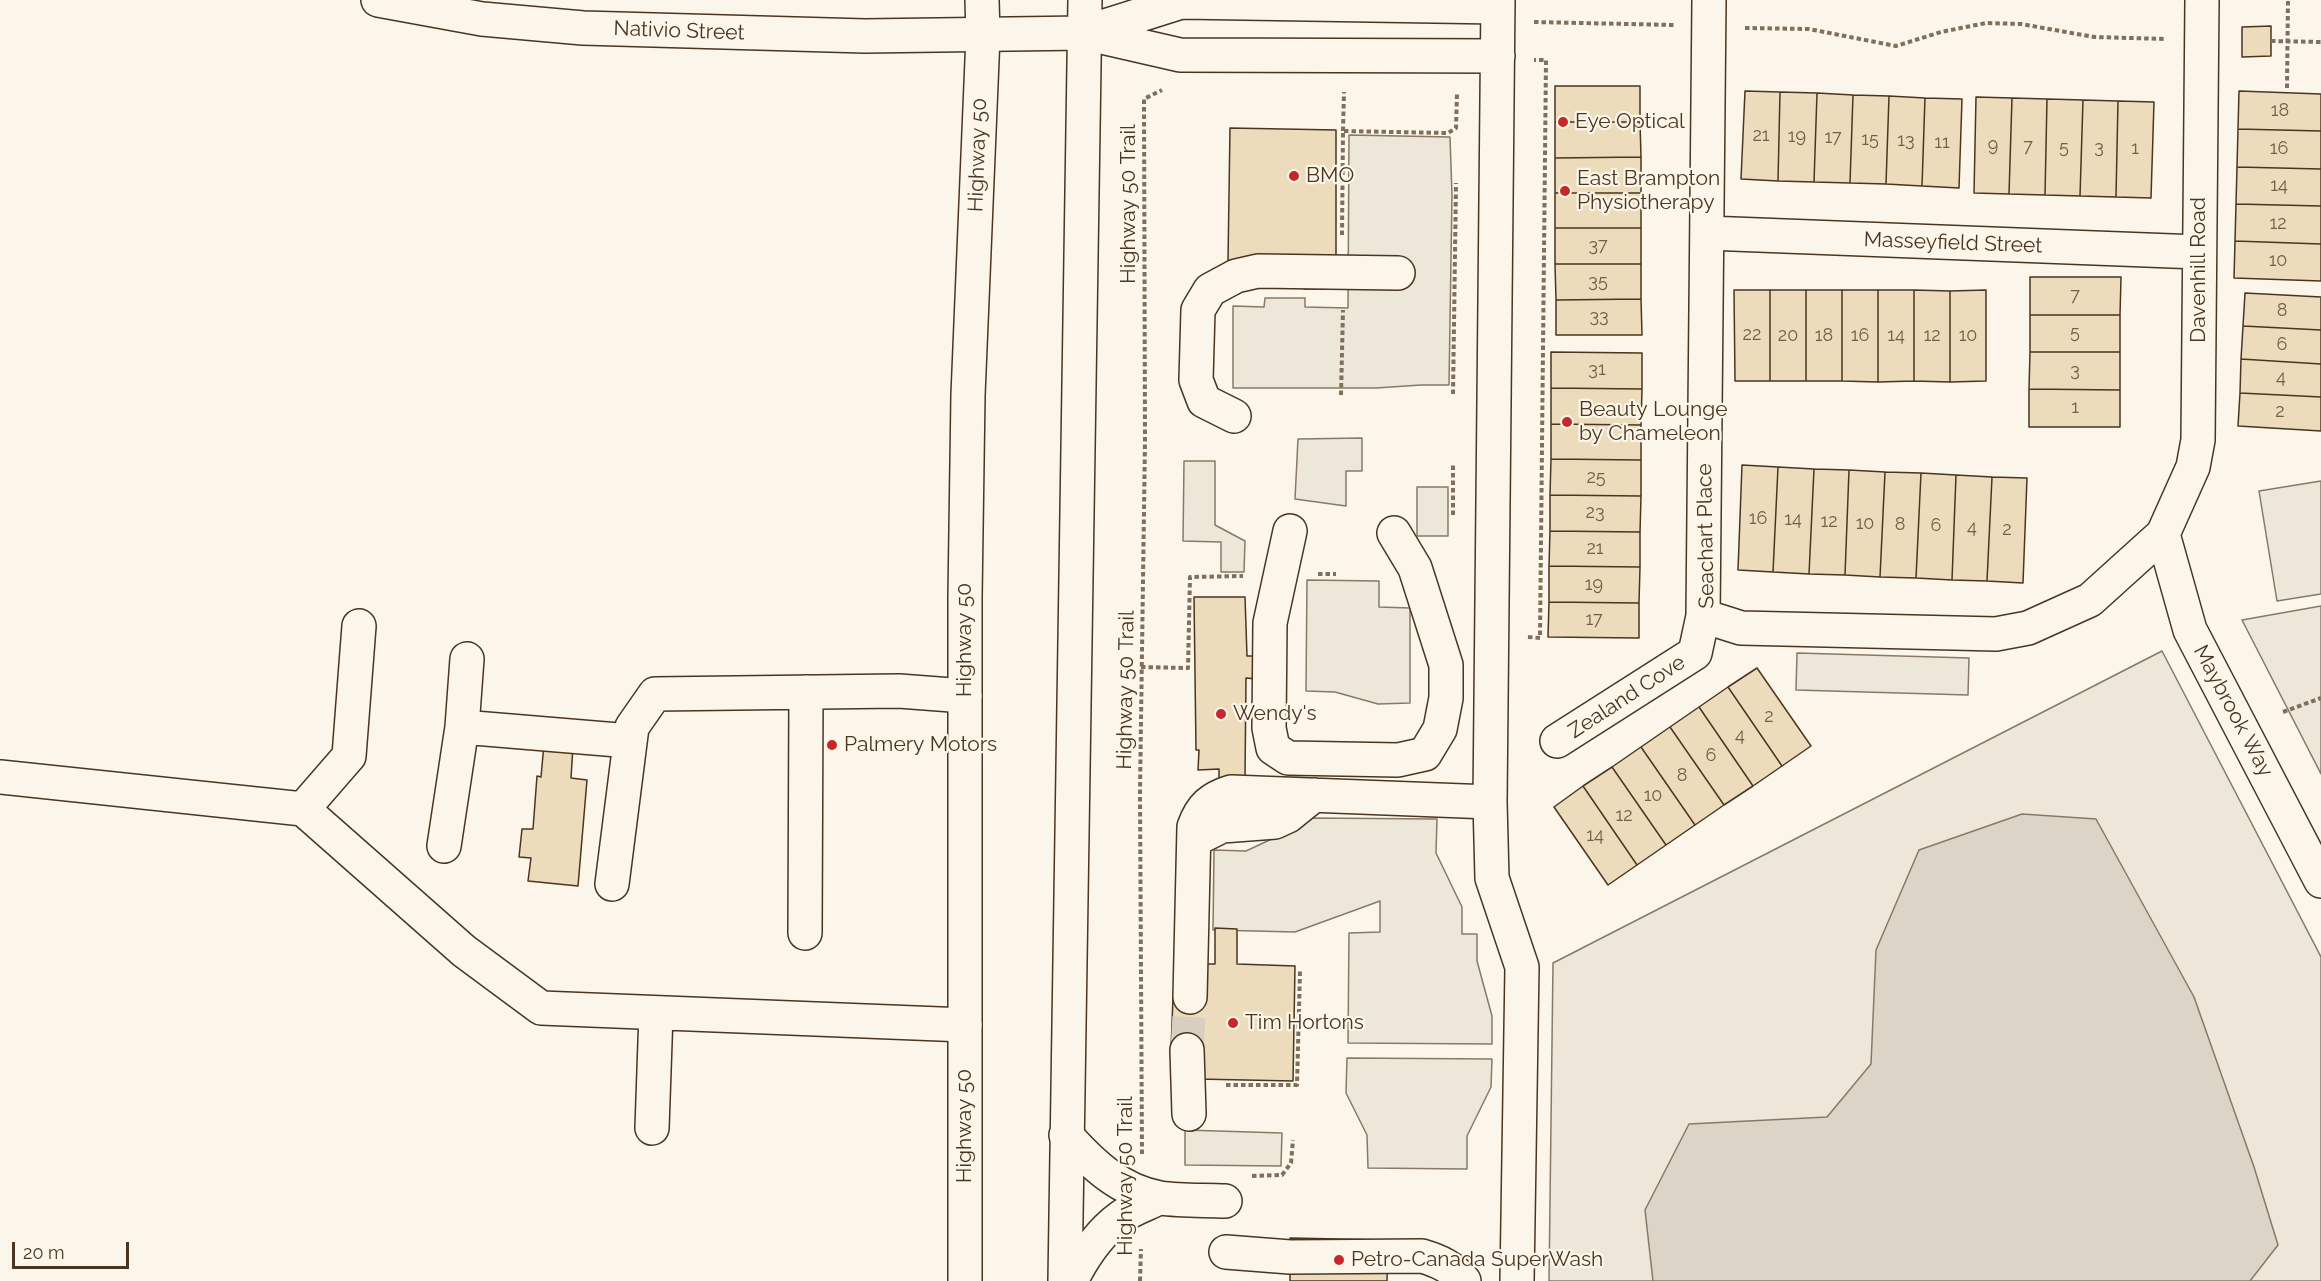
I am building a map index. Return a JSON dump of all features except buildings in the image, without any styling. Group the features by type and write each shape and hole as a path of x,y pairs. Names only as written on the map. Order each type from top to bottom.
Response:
{"street":[{"name":"Nativio Street","path":"378,0 482,20 583,28 865,36 1084,33"},
{"name":"Highway 50","path":"964,1281 965,696 969,395 983,36 982,0"},
{"path":"1065,1281 1085,0"},
{"name":"Seachart Place","path":"1709,0 1703,616 1741,628 1996,634 2028,628 2090,600 2163,534"},
{"name":"Davenhill Road","path":"2163,534 2193,467 2198,440 2202,0"},
{"path":"1084,33 1181,2 1498,4 1513,58 1490,802 1492,878 1522,967 1517,1281"},
{"path":"1084,33 1180,55 1513,58"},
{"name":"Masseyfield Street","path":"1707,234 2198,252"},
{"path":"1234,416 1204,401 1196,380 1198,310 1210,290 1236,276 1258,271 1398,273"},
{"path":"1290,531 1270,623 1269,729 1273,748 1288,758 1299,759 1398,760 1425,754 1440,729 1446,698 1446,664 1415,568 1394,533"},
{"name":"Maybrook Way","path":"2163,534 2190,630 2321,881"},
{"name":"Zealand Cove","path":"1557,741 1695,653 1703,616"},
{"path":"303,809 349,756 359,626"},
{"path":"444,846 462,727 467,659"},
{"path":"612,884 632,727 655,694 899,691 965,696"},
{"path":"805,933 806,692"},
{"path":"462,727 630,741"},
{"path":"0,777 303,809 464,951 541,1008 965,1025"},
{"path":"1190,997 1194,827 1207,803 1231,792 1490,802"},
{"path":"652,1128 656,1013"},
{"path":"1187,1050 1189,1114"},
{"path":"1066,1135 1089,1162 1117,1183 1148,1199 1225,1201"},
{"path":"1071,1281 1078,1266 1097,1239 1121,1216 1148,1199"},
{"path":"1226,1252 1290,1257 1422,1256 1440,1261 1460,1280"}],"path":[{"path":"2287,88 2288,0"},
{"path":"1527,22 1681,25"},
{"path":"1735,28 1809,29 1896,46 1941,32 1986,23 2021,24 2094,37 2176,40"},
{"path":"2271,41 2321,42"},
{"path":"1513,58 1546,60 1540,638 1519,637"},
{"path":"1341,246 1343,131 1448,133 1456,128 1457,93"},
{"name":"Highway 50 Trail","path":"1140,1281 1148,1199 1140,804 1145,440 1144,99"},
{"path":"1453,394 1456,183"},
{"path":"1341,395 1343,302"},
{"path":"1141,667 1188,668 1190,577 1253,575"},
{"path":"2283,712 2321,698"},
{"path":"1216,1085 1297,1085 1300,972"}],"shaded area":[{"path":"1349,135 1450,137 1452,195 1449,385 1376,388 1233,388 1233,306 1264,307 1265,298 1305,298 1305,307 1348,308"},
{"path":"1362,438 1362,471 1346,471 1346,506 1295,499 1298,439"},
{"path":"1184,461 1215,461 1215,525 1245,541 1244,572 1221,572 1221,542 1183,541"},
{"path":"2321,481 2321,594 2277,601 2259,491"},
{"path":"1417,487 1448,487 1448,536 1417,536"},
{"path":"1307,580 1379,581 1379,607 1410,608 1410,703 1378,704 1335,692 1306,691"},
{"path":"2321,606 2321,774 2242,620"},
{"path":"2162,651 2321,957 2321,1281 1549,1281 1553,963"},
{"path":"1797,653 1969,658 1968,695 1796,690"},
{"path":"2022,814 2096,819 2194,997 2254,1167 2278,1245 2250,1281 1653,1281 1645,1210 1689,1124 1827,1117 1871,1064 1876,950 1919,850"},
{"path":"1308,818 1437,819 1436,853 1462,907 1462,934 1477,934 1477,961 1492,1016 1492,1044 1348,1043 1349,933 1380,932 1380,901 1295,932 1213,930 1214,850 1246,851 1291,830"},
{"path":"1347,1058 1492,1059 1491,1087 1467,1136 1467,1169 1368,1168 1367,1135 1346,1093"},
{"path":"1185,1130 1282,1133 1281,1166 1185,1165"}],"tunnel":[{"path":"1187,1050 1190,997"}],"place":[{"name":"Eye Optical","path":"1563,122"},
{"name":"BMO","path":"1294,176"},
{"name":"East Brampton Physiotherapy","path":"1565,191"},
{"name":"Beauty Lounge by Chameleon","path":"1567,422"},
{"name":"Wendy's","path":"1221,714"},
{"name":"Palmery Motors","path":"832,745"},
{"name":"Tim Hortons","path":"1233,1023"},
{"name":"Petro-Canada SuperWash","path":"1339,1260"}]}
